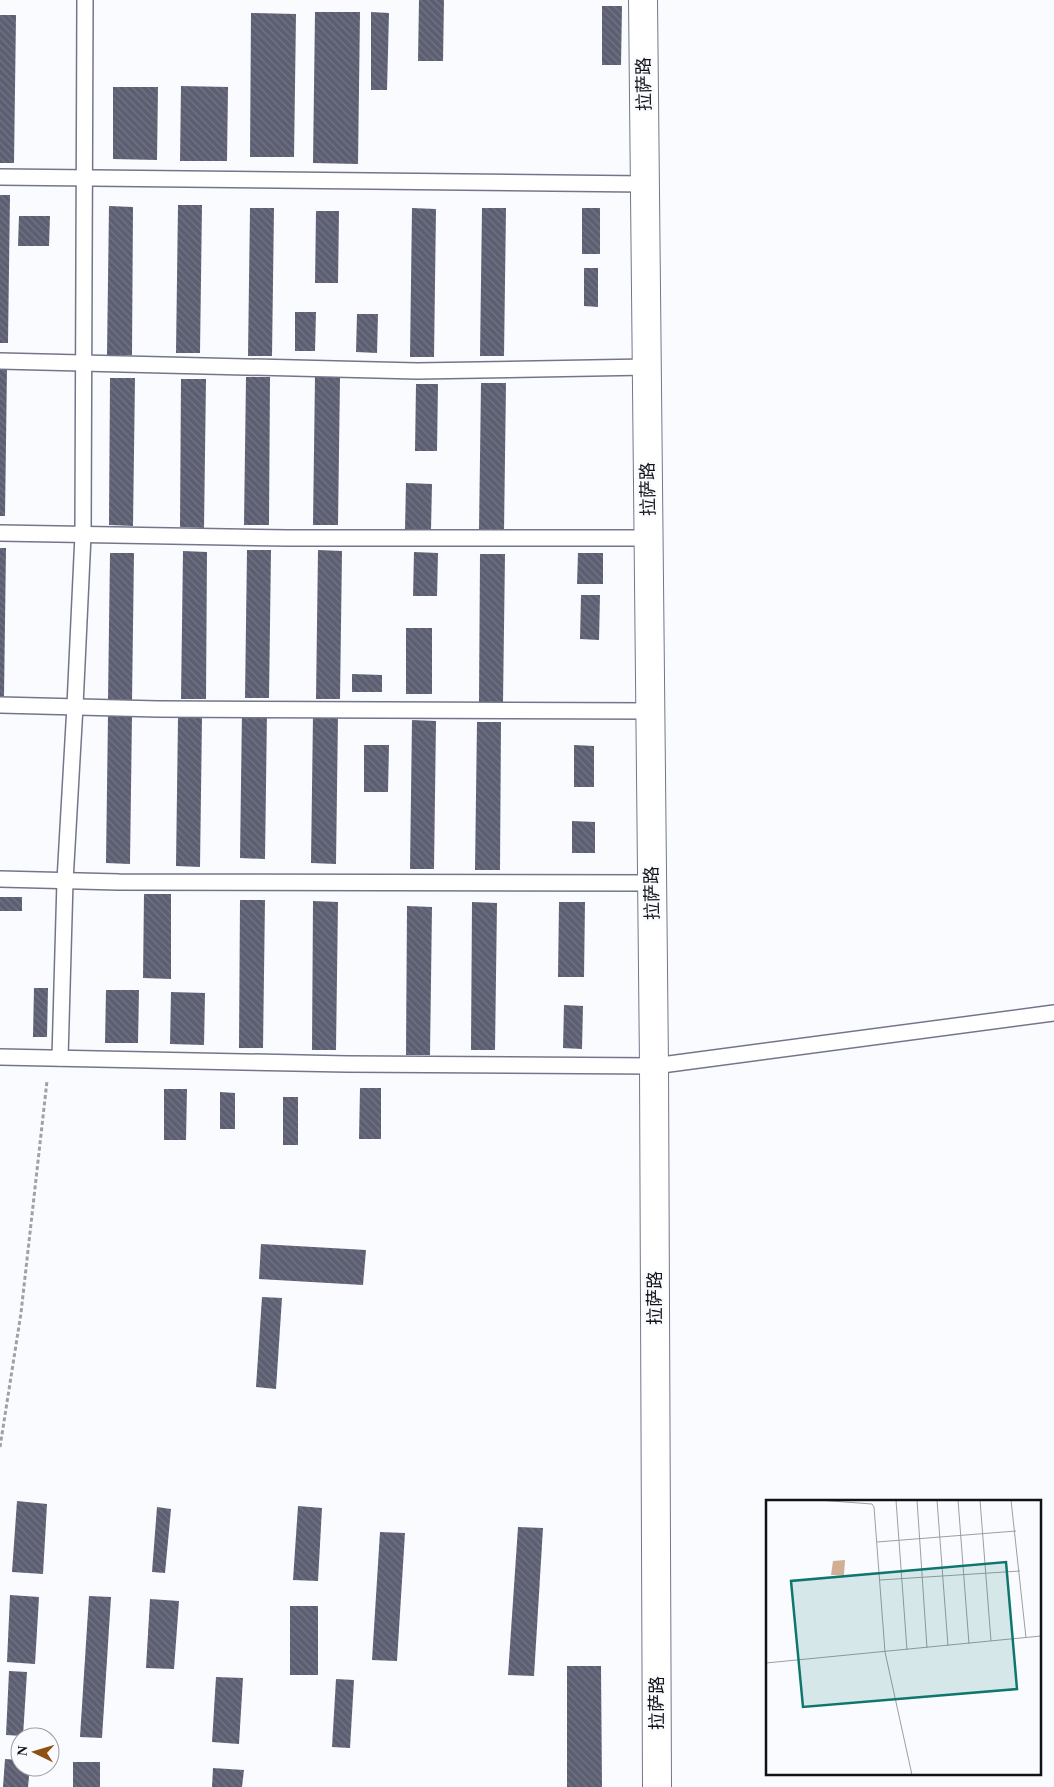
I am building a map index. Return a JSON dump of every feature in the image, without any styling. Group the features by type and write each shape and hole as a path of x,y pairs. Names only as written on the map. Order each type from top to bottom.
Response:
{"street":[{"name":"拉萨路","path":"643,0 654,1066 657,1787"}],"lane":[{"path":"56,1058 76,706 83,535 85,0"},
{"path":"0,177 645,184"},
{"path":"0,361 417,371 647,367"},
{"path":"0,534 288,538 648,538"},
{"path":"0,704 158,709 650,711"},
{"path":"0,879 65,881 652,883"},
{"path":"0,1057 348,1064 654,1066 1054,1013"}],"path":[{"path":"0,1447 21,1313 45,1097 56,1058"}],"building":[{"path":"419,0 444,0 443,61 418,61"},
{"path":"602,6 622,6 621,65 602,65"},
{"path":"315,12 360,12 358,164 313,163"},
{"path":"371,12 389,13 387,90 371,90"},
{"path":"251,13 296,14 294,157 250,157"},
{"path":"0,15 16,15 14,163 0,163"},
{"path":"181,86 228,87 227,161 180,161"},
{"path":"113,87 158,87 157,160 113,159"},
{"path":"0,195 10,195 8,343 0,343"},
{"path":"178,205 202,205 200,353 176,353"},
{"path":"109,206 133,207 132,355 107,355"},
{"path":"250,208 274,208 272,356 248,356"},
{"path":"412,208 436,209 434,357 410,357"},
{"path":"482,208 506,208 504,356 480,356"},
{"path":"582,208 600,208 600,254 582,254"},
{"path":"316,211 339,211 338,283 315,283"},
{"path":"19,216 50,216 49,246 18,246"},
{"path":"584,268 598,268 598,307 584,306"},
{"path":"295,312 316,312 315,351 295,351"},
{"path":"357,314 378,314 377,353 356,352"},
{"path":"0,368 7,368 5,516 0,516"},
{"path":"315,376 340,377 338,525 313,525"},
{"path":"246,377 270,377 269,525 244,525"},
{"path":"110,378 135,378 133,526 109,525"},
{"path":"181,379 206,379 204,528 180,527"},
{"path":"481,383 506,383 504,532 479,531"},
{"path":"416,384 438,384 437,451 415,451"},
{"path":"406,483 432,484 431,530 405,529"},
{"path":"0,548 6,548 4,696 0,696"},
{"path":"247,550 271,550 269,698 245,698"},
{"path":"318,550 342,551 340,699 316,699"},
{"path":"183,551 207,552 206,699 181,699"},
{"path":"414,552 438,553 437,596 413,596"},
{"path":"110,553 134,553 132,701 108,701"},
{"path":"578,553 603,553 603,584 577,584"},
{"path":"480,554 505,554 503,702 479,702"},
{"path":"581,595 600,595 599,640 580,639"},
{"path":"406,628 432,628 432,694 406,694"},
{"path":"352,674 382,675 382,692 352,692"},
{"path":"242,710 267,711 265,859 240,858"},
{"path":"108,715 132,715 130,864 106,863"},
{"path":"313,715 338,716 336,864 311,863"},
{"path":"178,718 202,718 200,867 176,866"},
{"path":"412,720 436,721 434,869 410,869"},
{"path":"477,722 501,722 500,870 475,870"},
{"path":"364,745 389,745 388,792 364,792"},
{"path":"574,745 594,746 594,787 574,787"},
{"path":"572,821 595,822 595,853 572,853"},
{"path":"144,894 171,894 171,979 143,978"},
{"path":"0,897 22,897 22,911 0,911"},
{"path":"240,900 265,900 263,1048 239,1048"},
{"path":"313,901 338,902 336,1050 312,1050"},
{"path":"472,902 497,903 495,1050 471,1050"},
{"path":"559,902 585,902 584,977 558,977"},
{"path":"407,906 432,907 430,1055 406,1055"},
{"path":"34,988 48,988 47,1037 33,1037"},
{"path":"106,990 139,990 138,1043 105,1043"},
{"path":"171,992 205,993 204,1045 170,1044"},
{"path":"564,1005 583,1006 582,1049 563,1048"},
{"path":"360,1088 381,1088 381,1139 359,1139"},
{"path":"164,1089 187,1089 186,1140 164,1140"},
{"path":"220,1092 235,1093 235,1129 220,1129"},
{"path":"283,1097 298,1097 298,1145 283,1145"},
{"path":"261,1244 366,1250 363,1285 259,1279"},
{"path":"262,1297 282,1298 276,1389 256,1387"},
{"path":"17,1501 47,1504 43,1574 12,1572"},
{"path":"298,1506 322,1508 318,1581 293,1580"},
{"path":"157,1507 171,1509 165,1573 152,1572"},
{"path":"518,1527 543,1528 534,1676 508,1675"},
{"path":"380,1532 405,1533 397,1661 372,1660"},
{"path":"10,1595 39,1597 35,1664 7,1662"},
{"path":"89,1596 111,1597 102,1738 80,1737"},
{"path":"150,1599 179,1601 174,1669 146,1668"},
{"path":"290,1606 318,1606 318,1675 290,1675"},
{"path":"567,1666 601,1666 602,1787 567,1787"},
{"path":"9,1671 27,1672 24,1727 10,1727 10,1735 6,1735"},
{"path":"216,1677 243,1678 239,1744 212,1742"},
{"path":"336,1679 354,1680 350,1748 332,1747"},
{"path":"5,1759 10,1759 10,1777 29,1777 28,1787 3,1787"},
{"path":"73,1762 100,1762 100,1787 73,1787"},
{"path":"213,1768 244,1770 242,1787 212,1787"}]}
